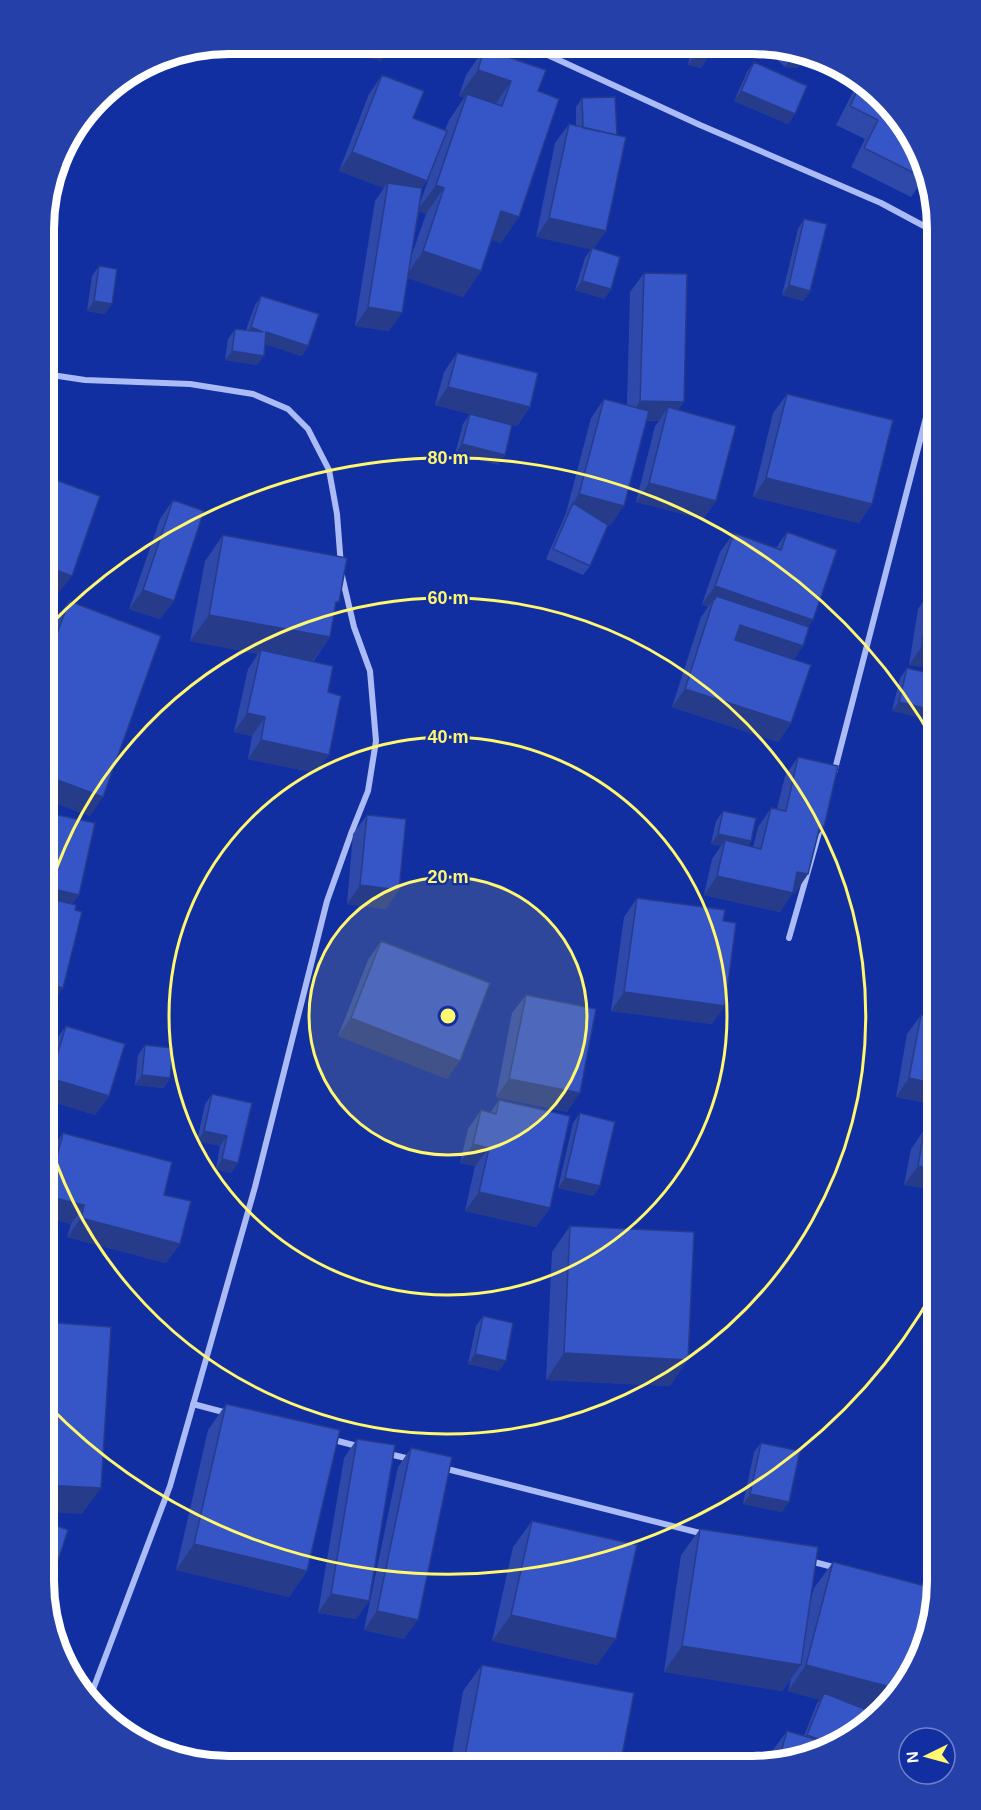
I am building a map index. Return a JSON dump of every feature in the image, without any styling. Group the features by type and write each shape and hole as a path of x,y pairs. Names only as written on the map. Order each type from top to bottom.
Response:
{"street":[{"path":"546,54 700,125 881,203 927,227"},
{"path":"54,375 85,380 190,384 253,394 288,409 308,429 329,470 337,514 342,585 370,671 376,741 368,791 327,901 255,1187 170,1486 92,1691"},
{"path":"833,777 927,417"},
{"path":"789,938 821,823"},
{"path":"194,1404 240,1416"},
{"path":"321,1437 367,1448"},
{"path":"379,1451 413,1460"},
{"path":"437,1466 714,1537"},
{"path":"807,1560 842,1569"}],"building":[{"path":"483,54 499,54 546,70 538,91 559,99 519,217 501,211 481,271 423,251 444,188 436,185 467,94 502,106 511,81 478,70"},
{"path":"754,62 807,86 795,114 741,91"},
{"path":"382,75 424,91 413,118 447,131 427,181 352,152"},
{"path":"858,90 884,113 909,151 919,175 864,148 878,120 850,106"},
{"path":"615,97 617,135 583,128 582,98"},
{"path":"569,124 626,137 606,231 549,218"},
{"path":"388,183 422,188 402,313 368,307"},
{"path":"804,219 827,224 810,291 789,285"},
{"path":"592,248 620,257 611,289 582,281"},
{"path":"99,266 117,269 112,304 94,301"},
{"path":"644,273 687,274 684,402 640,401"},
{"path":"261,296 319,314 308,346 266,332 264,356 232,351 235,329 263,332 251,327"},
{"path":"457,353 538,373 530,407 448,387"},
{"path":"787,394 893,420 872,504 766,478"},
{"path":"604,399 649,411 624,506 579,494"},
{"path":"668,407 736,426 716,501 649,483"},
{"path":"470,414 512,425 505,455 462,444"},
{"path":"54,479 100,496 72,576 54,569"},
{"path":"173,500 204,511 174,601 143,590"},
{"path":"573,503 608,525 590,566 553,549"},
{"path":"787,532 837,550 813,620 715,586 734,533 781,550"},
{"path":"223,535 347,558 330,637 209,615"},
{"path":"716,596 809,627 803,646 740,625 735,640 811,665 791,723 685,689"},
{"path":"69,601 161,636 103,797 54,779 54,642"},
{"path":"927,615 927,647 922,646"},
{"path":"261,650 333,666 328,692 341,696 329,755 261,740 265,717 247,713"},
{"path":"907,668 927,673 927,709 899,702"},
{"path":"798,757 838,766 824,827 820,826 808,874 797,872 793,893 717,876 725,840 761,849 771,808 786,811"},
{"path":"723,811 756,818 751,841 718,834"},
{"path":"54,814 95,823 79,895 54,889"},
{"path":"367,815 406,819 399,890 360,885"},
{"path":"637,898 725,910 723,921 736,923 725,1006 624,992"},
{"path":"54,900 76,905 75,910 82,912 63,988 54,986"},
{"path":"381,941 490,983 460,1061 351,1018"},
{"path":"526,995 596,1009 580,1093 509,1079"},
{"path":"921,1015 927,1016 927,1082 909,1078"},
{"path":"66,1026 125,1044 109,1096 54,1079 54,1065"},
{"path":"145,1045 173,1048 170,1078 142,1075"},
{"path":"212,1094 252,1103 238,1163 222,1159 227,1136 204,1131"},
{"path":"499,1100 570,1116 550,1208 479,1192 489,1148 473,1144 481,1110 496,1114"},
{"path":"580,1113 615,1122 600,1186 565,1178"},
{"path":"924,1130 927,1131 927,1167 918,1166"},
{"path":"63,1133 172,1162 164,1195 191,1201 180,1244 81,1218 84,1205 54,1198 54,1168"},
{"path":"570,1226 694,1232 688,1360 564,1353"},
{"path":"483,1316 513,1323 506,1361 475,1354"},
{"path":"54,1323 111,1327 101,1488 54,1486"},
{"path":"226,1404 340,1430 307,1571 194,1544"},
{"path":"357,1439 395,1445 369,1601 331,1594"},
{"path":"761,1443 800,1451 789,1502 750,1494"},
{"path":"411,1448 452,1457 418,1620 377,1611"},
{"path":"532,1521 637,1545 616,1639 511,1615"},
{"path":"54,1525 68,1530 54,1573"},
{"path":"700,1529 818,1547 801,1665 682,1646"},
{"path":"833,1562 927,1586 924,1615 918,1638 904,1669 892,1687 806,1665"},
{"path":"482,1665 634,1693 622,1756 465,1756"},
{"path":"824,1693 867,1710 859,1720 823,1741 807,1735"},
{"path":"787,1731 822,1741 809,1747 780,1754"}]}
